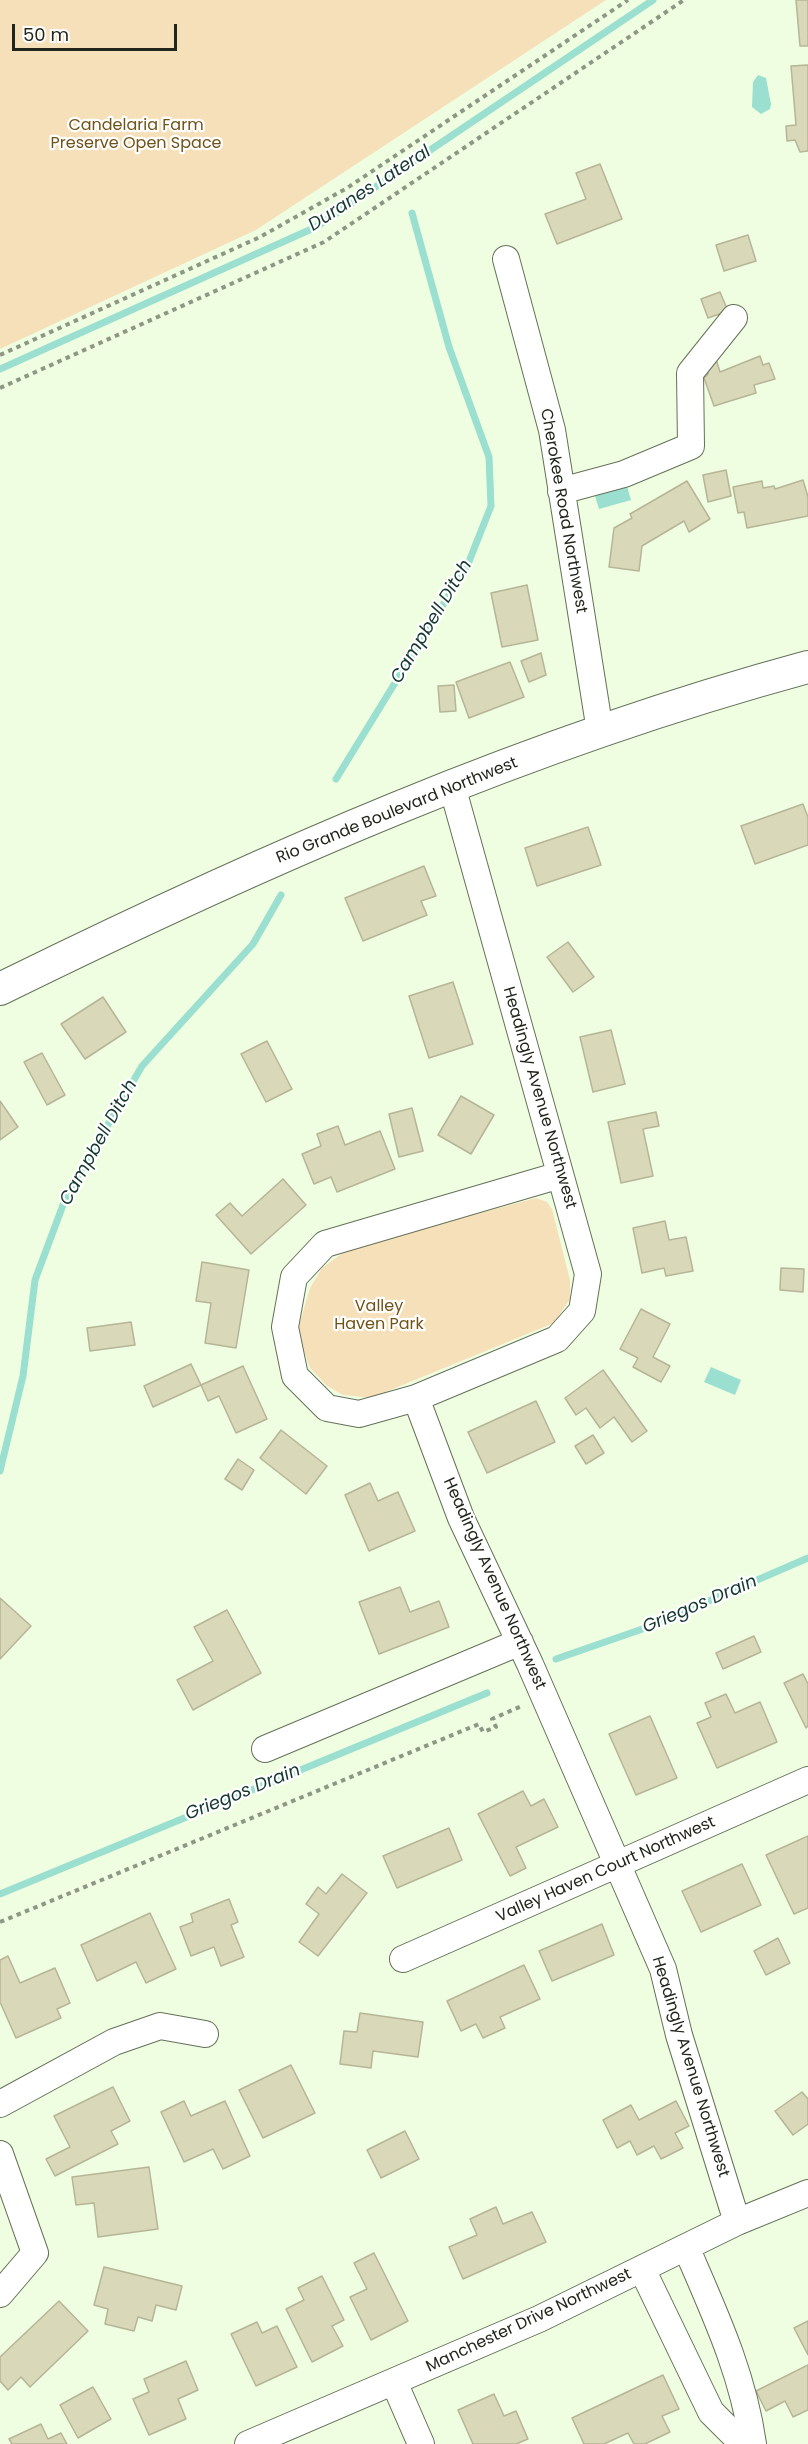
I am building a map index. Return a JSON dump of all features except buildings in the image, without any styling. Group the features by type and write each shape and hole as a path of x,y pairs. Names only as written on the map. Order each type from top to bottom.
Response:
{"main road":[{"name":"Rio Grande Boulevard Northwest","path":"0,989 128,927 335,834 452,786 600,731 808,667"}],"street":[{"name":"Cherokee Road Northwest","path":"506,259 552,430 600,731"},
{"path":"561,491 624,474 691,446 690,373 734,318"},
{"name":"Headingly Avenue Northwest","path":"452,786 588,1274 582,1311 557,1339 416,1398 461,1518 520,1642 663,1969 679,2035 737,2222"},
{"path":"416,1398 359,1414 327,1408 295,1376 285,1327 294,1277 325,1244 560,1175"},
{"path":"265,1749 520,1642"},
{"name":"Valley Haven Court Northwest","path":"403,1959 808,1780"},
{"path":"0,2104 114,2042 142,2032 160,2026 205,2034"},
{"path":"0,2154 35,2253 0,2294"},
{"name":"Manchester Drive Northwest","path":"248,2444 539,2319 737,2222 808,2193"},
{"path":"686,2247 728,2343 748,2403 753,2444"},
{"path":"642,2269 711,2412 743,2444"},
{"path":"394,2382 421,2444"}],"path":[{"path":"0,355 260,237 347,188 628,0"},
{"path":"0,388 324,242 684,0"},
{"path":"0,1922 479,1724 483,1732 496,1727 492,1719 544,1696"}],"green space":[{"name":"Candelaria Farm Preserve Open Space","path":"0,0 606,0 256,230 0,349"},
{"name":"Valley Haven Park","path":"536,1198 547,1202 552,1209 570,1280 570,1299 554,1323 371,1398 343,1395 327,1386 310,1368 297,1332 310,1288 322,1268 348,1249"}],"water":[{"path":"758,75 766,78 771,104 770,109 761,114 752,107 753,82"},
{"path":"627,486 631,500 599,509 595,496"},
{"path":"711,1367 741,1380 735,1395 704,1382"}],"waterway":[{"name":"Duranes Lateral","path":"0,369 316,227 653,0"},
{"name":"Campbell Ditch","path":"336,779 468,564 491,506 489,457 449,347 412,213"},
{"name":"Campbell Ditch","path":"0,1471 23,1376 35,1280 66,1197 142,1066 253,944 281,895"},
{"name":"Griegos Drain","path":"556,1659 651,1626 808,1558"},
{"name":"Griegos Drain","path":"0,1894 487,1693"}]}
